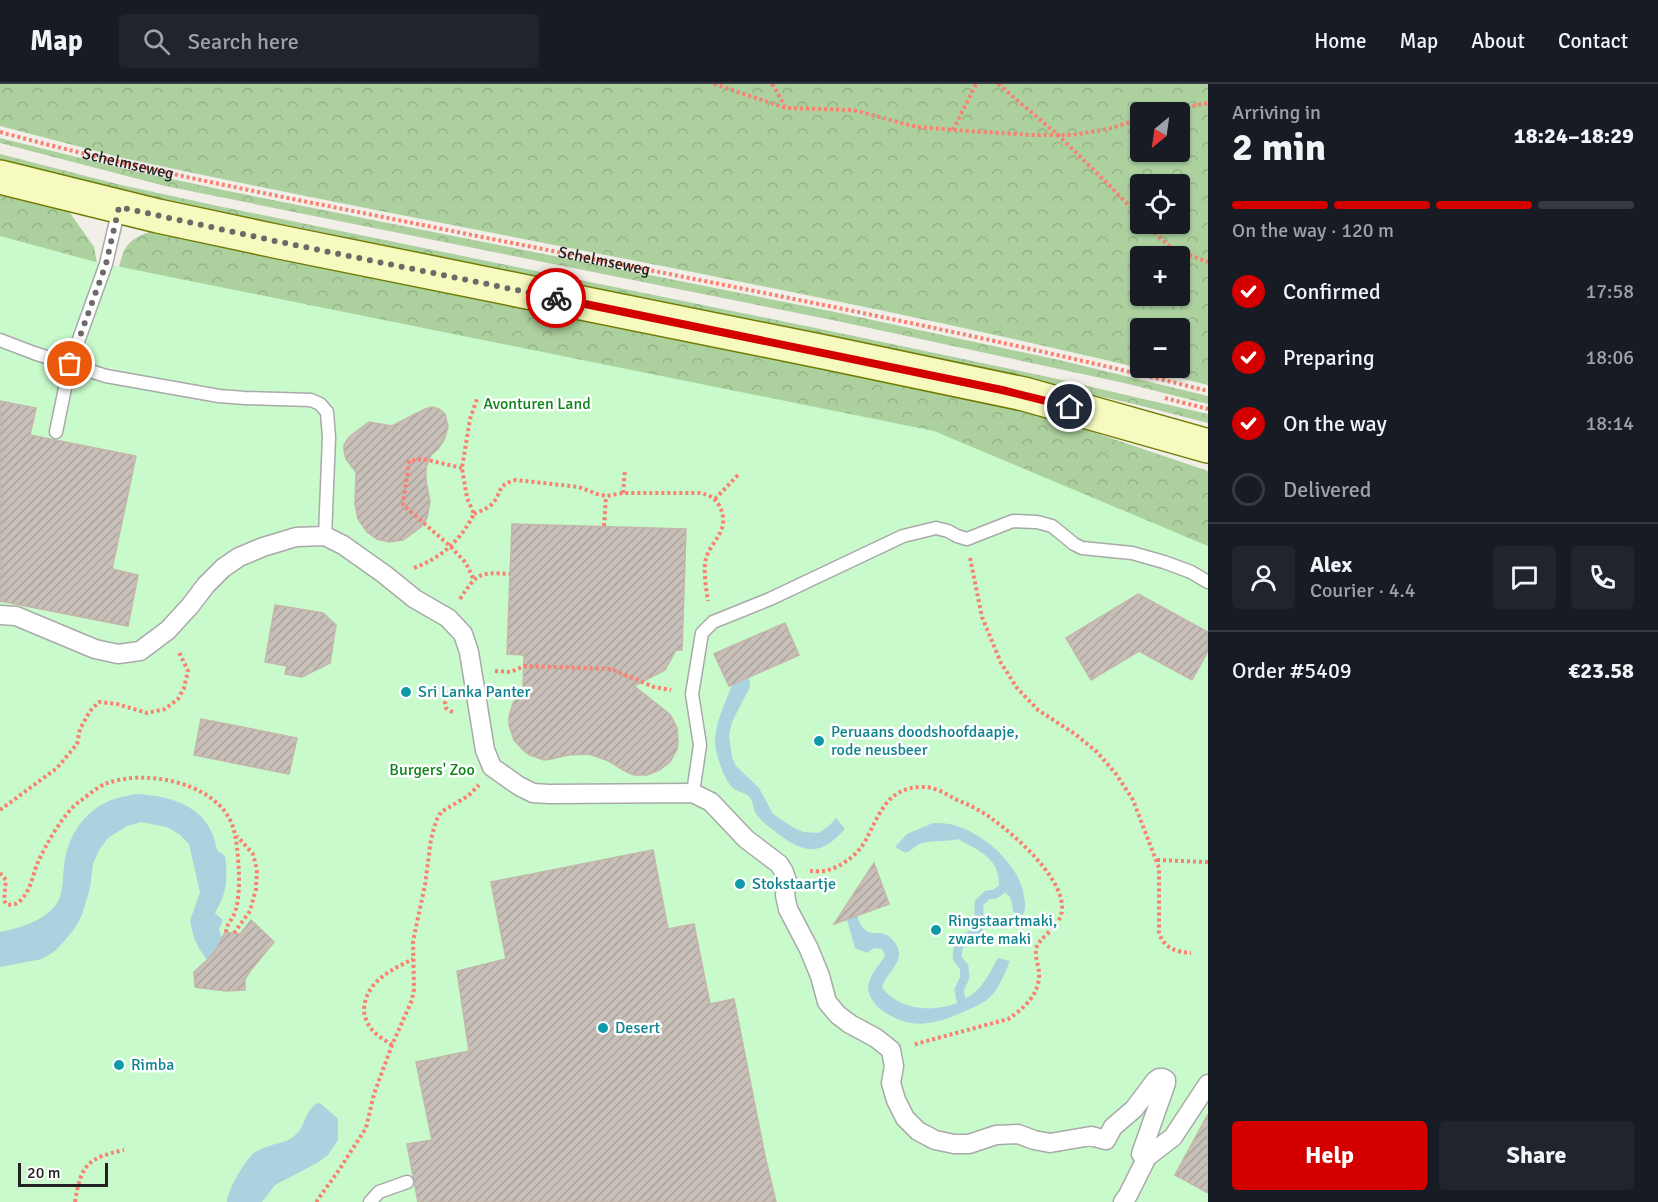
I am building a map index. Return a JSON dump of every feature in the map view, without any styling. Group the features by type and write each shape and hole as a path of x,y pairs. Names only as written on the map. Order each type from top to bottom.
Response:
{"main road":[{"path":"0,177 119,207 263,238 1024,394 1208,446"}],"street":[{"path":"0,615 16,616 95,649 118,654 141,651 168,630 223,567 263,547 296,537 325,536 343,545 415,599 448,618 463,634 471,666 479,723 485,750 492,767 533,793 693,793 711,802 746,839 779,864 787,881 785,894 788,909 809,949 827,1002 838,1015 891,1050 894,1066 891,1083 896,1101 905,1118 918,1131 935,1140 954,1144 969,1144 996,1135 1018,1134 1050,1143 1091,1136 1106,1140 1113,1127 1134,1109 1159,1078 1163,1078 1166,1083 1141,1154 1147,1157"},
{"path":"1123,1202 1147,1157 1173,1137 1208,1084"}],"lane":[{"path":"56,432 70,364 106,264 119,207"},
{"path":"0,340 105,376 219,396 311,400 320,404 327,412 329,437 325,536"},
{"path":"693,793 700,745 692,694 702,633 713,622 903,536 936,528 967,539 1013,521 1037,522 1052,526 1082,548 1132,553 1191,572 1208,582"},
{"path":"370,1202 379,1192 407,1182"}],"path":[{"path":"714,84 786,108 853,110 917,127 1073,135 1130,122"},
{"path":"772,84 786,108"},
{"path":"953,130 976,84"},
{"path":"998,84 1058,135 1130,207"},
{"path":"1190,107 1208,103"},
{"name":"Schelmseweg","path":"0,132 168,173 910,323 1124,369 1208,391"},
{"path":"1156,234 1171,248 1208,262"},
{"path":"474,514 467,498 462,468 470,418 477,399"},
{"path":"462,468 423,459 409,461 403,505 466,562 473,578"},
{"path":"623,494 625,469"},
{"path":"715,499 738,475"},
{"path":"384,574 409,570 439,557 467,527 474,514 494,503 499,489 507,482 516,480 579,487 606,496 700,493 715,499 721,509 724,524 705,561 706,589 713,622"},
{"path":"604,526 606,496"},
{"path":"967,539 982,617 1001,663 1017,688 1038,710 1075,734 1097,752 1134,800 1159,867 1159,933 1161,940 1176,951 1191,953"},
{"path":"448,618 473,578 488,572 510,574"},
{"path":"0,810 57,768 76,744 80,729 90,711 99,702 117,704 147,713 165,709 178,699 184,688 188,671 168,630"},
{"path":"471,666 511,672 524,666 611,669 654,687 692,694"},
{"path":"316,1202 366,1128 374,1094 412,1000 414,989 413,941 436,821 441,812 468,796 492,767"},
{"path":"0,873 6,880 4,900 6,904 21,901 28,891 44,849 57,828 75,804 105,784 131,778 161,779 184,785 205,794 221,807 229,818 236,835 240,879 235,912 226,932"},
{"path":"784,872 827,870 849,860 863,845 875,821 897,793 924,786 941,791 981,812 1010,833 1035,857 1054,884 1062,908 1061,917 1035,951 1039,978 1033,996 1020,1011 1008,1019 891,1050"},
{"path":"234,933 250,911 256,889 257,870 254,854 236,835"},
{"path":"1157,860 1208,862"},
{"path":"392,1045 373,1031 364,1015 364,1003 368,991 375,983 384,975 413,959"},
{"path":"75,1202 79,1182 86,1165 104,1154 124,1149"}],"green space":[{"path":"0,84 1208,84 1208,385 1178,378 1190,378 1190,318 1130,318 1130,367 803,294 123,158 0,126"},
{"path":"0,138 223,190 840,313 1059,360 1208,396 1208,404 1124,383 837,321 165,186 0,143"},
{"path":"0,154 117,184 218,206 1053,378 1208,414 1208,423 1049,385 216,213 0,162"},
{"path":"0,193 68,210 94,247 97,263 0,328"},
{"path":"154,230 1017,408 1072,425 1208,471 1208,575 119,267 130,242"},
{"name":"Burgers' Zoo","path":"0,236 96,262 934,431 1208,546 1208,1202 0,1202"}],"water":[{"path":"749,678 750,687 732,722 729,735 732,757 736,766 759,788 773,814 794,828 804,832 818,833 836,818 845,829 822,847 807,849 778,834 757,815 748,796 734,789 724,774 719,761 715,735 732,685"},
{"path":"136,794 176,801 188,807 207,823 217,850 225,856 226,885 215,913 223,920 219,929 222,938 216,950 207,960 194,938 190,921 200,892 189,844 167,827 141,822 127,826 108,838 99,850 93,864 90,888 82,915 75,928 55,951 42,959 0,967 0,932 36,920 49,912 57,903 61,893 68,846 84,819 109,801"},
{"path":"933,823 951,824 968,830 1000,853 1009,863 1021,885 1025,904 1023,915 1013,912 1010,897 999,886 996,869 987,856 958,839 921,844 906,853 895,847 907,834"},
{"path":"857,916 865,930 888,936 898,947 898,959 882,988 891,997 916,1007 943,1007 956,1003 978,989 998,958 1010,961 996,990 980,1004 931,1023 903,1021 880,1009 870,995 868,989 870,980 885,956 882,949 874,948 867,953 855,948 847,920"},
{"path":"317,1103 338,1119 338,1140 328,1155 275,1185 262,1202 227,1202 233,1184 250,1157 260,1150 293,1137 309,1111"}],"building":[{"path":"0,401 36,408 30,435 136,456 112,569 138,575 128,626 0,601"},
{"path":"432,407 445,414 448,427 444,440 431,455 426,468 430,502 427,518 421,527 403,540 389,542 377,539 367,532 358,519 355,504 356,472 346,459 344,445 349,437 369,422 392,426"},
{"path":"512,524 686,529 682,650 676,650 665,670 634,686 667,712 677,728 677,749 670,762 659,770 647,775 634,775 609,761 589,754 544,760 524,751 514,740 509,717 513,703 523,690 524,655 507,654"},
{"path":"1138,594 1208,632 1208,651 1192,680 1139,651 1091,680 1066,638"},
{"path":"275,605 323,613 336,625 330,663 302,677 285,674 287,666 265,662"},
{"path":"785,623 799,655 729,686 714,654"},
{"path":"201,719 297,738 289,774 194,755"},
{"name":"Desert","path":"653,850 668,929 694,924 710,1004 734,999 776,1202 418,1202 407,1144 432,1140 416,1062 469,1051 457,971 506,959 491,882"},
{"path":"874,863 889,904 834,924"},
{"path":"251,920 274,942 245,979 245,990 226,991 195,987 194,972 216,950 225,932 240,934"},
{"path":"1208,1114 1208,1193 1175,1175"}],"waterway":[{"path":"961,1000 959,990 965,977 964,967 957,958 958,948 963,939 977,932 981,922 979,903 987,895 995,894 1002,889"}],"way so far":[{"path":"70,364 106,264 119,207 556,298"}],"place":[{"name":"Sri Lanka Panter","path":"406,692"},
{"name":"Peruaans doodshoofdaapje, rode neusbeer","path":"819,741"},
{"name":"Stokstaartje","path":"740,884"},
{"name":"Ringstaartmaki, zwarte maki","path":"936,930"},
{"name":"Desert","path":"603,1028"},
{"name":"Rimba","path":"119,1065"}],"route":[{"path":"556,298 1024,394 1070,407"}],"park label":[{"name":"Avonturen Land","path":"537,404"}]}
